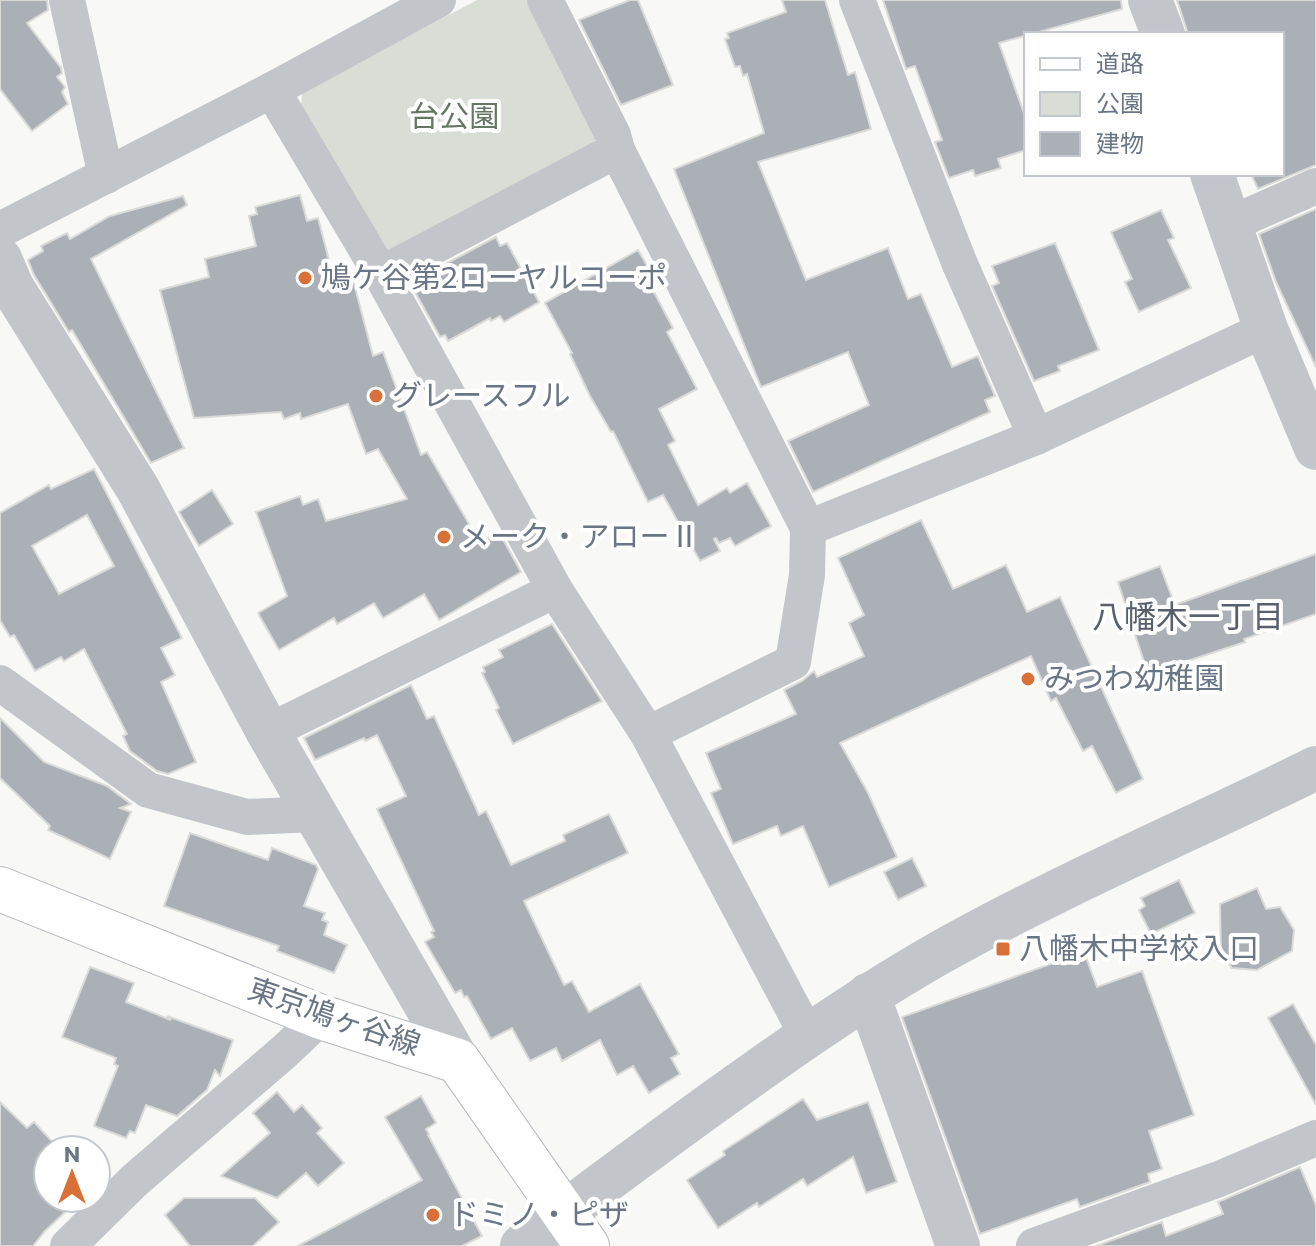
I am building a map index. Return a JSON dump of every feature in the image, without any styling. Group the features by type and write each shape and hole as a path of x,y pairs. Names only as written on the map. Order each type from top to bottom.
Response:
{"main road":[{"name":"東京鳩ヶ谷線","path":"0,889 321,1017 458,1061 575,1229"}],"street":[{"path":"67,0 106,176"},
{"path":"0,230 272,90 438,0"},
{"path":"545,0 613,135 617,150 808,528 807,575 793,662 648,734"},
{"path":"857,0 959,262 1036,437"},
{"path":"1150,0 1162,32"},
{"path":"272,90 381,274 555,590 648,734 807,1035"},
{"path":"381,274 617,150"},
{"path":"1213,176 1266,329 1311,420"},
{"path":"1230,224 1316,186"},
{"path":"4,282 138,489 268,732 458,1061"},
{"path":"808,528 1036,437 1266,329"},
{"path":"268,732 555,590"},
{"path":"0,683 148,790 247,817 315,814"},
{"path":"522,1246 575,1229 807,1035 868,995 938,954 1044,900 1316,768"},
{"path":"868,995 958,1246"},
{"path":"68,1246 135,1180 321,1017"},
{"path":"1034,1246 1219,1179 1316,1138"}],"green space":[{"name":"台公園","path":"477,0 529,0 596,136 594,147 393,255 384,252 301,107 302,93"}],"building":[{"path":"0,0 47,0 48,10 27,23 61,68 62,73 57,77 65,87 62,92 68,104 32,131 0,89"},
{"path":"630,0 638,0 673,85 621,105 579,20"},
{"path":"782,0 825,0 848,75 855,72 871,129 758,162 806,280 888,248 908,299 921,294 952,367 978,356 995,396 985,400 990,412 813,492 788,441 869,405 848,352 761,387 674,169 764,133 747,74 743,76 740,66 735,67 725,39 729,38 727,33 786,12"},
{"path":"883,0 1121,0 1122,9 1039,32 1024,32 1024,36 999,43 1024,113 1024,151 998,159 1001,168 975,176 973,170 949,178 935,142 942,140 915,66 906,69"},
{"path":"1177,0 1316,0 1316,165 1258,189 1252,176 1284,176 1284,32 1187,32"},
{"path":"300,195 307,221 318,218 331,268 341,265 344,277 352,276 373,356 383,352 421,455 427,452 480,543 499,532 521,572 439,620 424,594 383,618 374,603 337,624 334,618 279,650 258,613 287,596 256,512 300,496 303,505 318,499 326,521 407,499 378,449 366,454 348,404 301,419 300,413 284,419 281,412 194,418 160,290 209,277 205,259 256,246 249,216 257,214 255,207"},
{"path":"183,196 187,205 91,259 184,448 151,463 72,330 69,332 34,275 28,260 43,251 41,246 67,233 70,239 110,216"},
{"path":"1316,209 1316,367 1276,282 1259,234"},
{"path":"1161,210 1174,238 1168,240 1191,288 1139,312 1125,282 1132,279 1111,232"},
{"path":"496,237 500,246 507,243 539,302 504,322 500,316 491,321 490,318 448,341 445,335 440,337 410,283"},
{"path":"1055,243 1099,350 1058,366 1060,371 1034,381 992,286 999,283 992,266"},
{"path":"638,250 653,276 647,279 673,328 667,332 697,389 659,409 675,441 668,445 698,505 727,488 730,493 747,483 771,526 735,546 730,538 719,543 716,538 720,551 700,561 663,495 648,502 613,431 590,396 572,353 545,303"},
{"path":"94,469 182,638 161,648 175,675 161,682 196,762 168,774 157,771 130,751 123,736 127,734 84,649 64,661 61,657 35,671 14,635 10,637 0,620 0,513 49,485 51,489","holes":["87,515 114,566 59,594 32,546"]},
{"path":"212,490 233,524 199,546 179,512"},
{"path":"921,520 953,589 1006,565 1027,612 1060,597 1143,779 1116,793 1092,746 1083,751 1056,698 1051,701 1031,656 840,743 868,793 897,857 829,887 803,826 781,836 777,826 733,844 711,793 721,789 706,753 796,714 784,690 814,671 817,677 864,656 849,623 864,615 838,558"},
{"path":"1316,554 1316,614 1244,639 1245,642 1148,674 1118,582 1160,566 1175,605"},
{"path":"552,624 602,701 513,744 496,710 499,708 482,673 485,672 483,667 503,657 499,650"},
{"path":"411,685 427,719 434,716 479,815 486,811 511,865 565,841 563,835 609,814 628,853 524,901 564,985 572,981 589,1012 640,984 679,1054 671,1058 680,1074 649,1093 633,1066 617,1075 600,1040 562,1061 556,1048 530,1061 512,1028 491,1039 467,996 464,997 461,990 455,993 425,942 434,937 431,932 434,931 377,809 406,796 377,735 315,760 304,738"},
{"path":"0,718 44,762 107,786 131,804 120,808 131,812 110,859 48,830 50,826 0,778"},
{"path":"190,833 268,860 272,848 316,865 318,869 304,906 325,913 322,920 328,922 324,935 347,945 334,973 277,951 279,946 164,906"},
{"path":"912,858 926,886 898,900 884,872"},
{"path":"1179,880 1195,913 1151,934 1139,910 1145,906 1141,898"},
{"path":"1257,888 1266,909 1280,907 1294,930 1292,951 1257,970 1232,968 1221,954 1220,904"},
{"path":"1084,952 1097,987 1142,971 1194,1115 1149,1131 1162,1169 1148,1174 1150,1182 1080,1207 1077,1199 980,1234 902,1017"},
{"path":"90,967 134,983 126,1002 233,1040 220,1076 215,1070 207,1090 177,1116 146,1105 135,1133 130,1131 126,1138 94,1126 118,1066 114,1064 116,1058 62,1037"},
{"path":"1293,1004 1316,1045 1316,1105 1268,1018"},
{"path":"277,1092 294,1112 302,1105 322,1128 317,1133 344,1163 318,1186 306,1173 277,1198 221,1176 270,1133 253,1113"},
{"path":"421,1096 436,1123 426,1129 428,1135 482,1236 462,1246 298,1246 422,1180 385,1117"},
{"path":"803,1099 817,1120 868,1102 897,1182 866,1193 853,1157 807,1186 803,1179 718,1228 687,1180 725,1155 723,1151"},
{"path":"0,1102 27,1128 34,1122 45,1134 32,1134 32,1214 63,1214 33,1246 0,1246"},
{"path":"1300,1167 1316,1205 1316,1246 1096,1246 1162,1222 1166,1236 1223,1214 1218,1202"},
{"path":"184,1198 255,1198 279,1222 253,1246 190,1246 165,1215"}],"place":[{"name":"鳩ケ谷第2ローヤルコーポ","path":"305,278"},
{"name":"グレースフル","path":"376,396"},
{"name":"メーク・アローⅡ","path":"444,537"},
{"name":"みつわ幼稚園","path":"1028,679"},
{"name":"八幡木中学校入口","path":"1003,949"},
{"name":"ドミノ・ピザ","path":"433,1215"}],"district":[{"name":"八幡木一丁目","path":"1188,617"}]}
